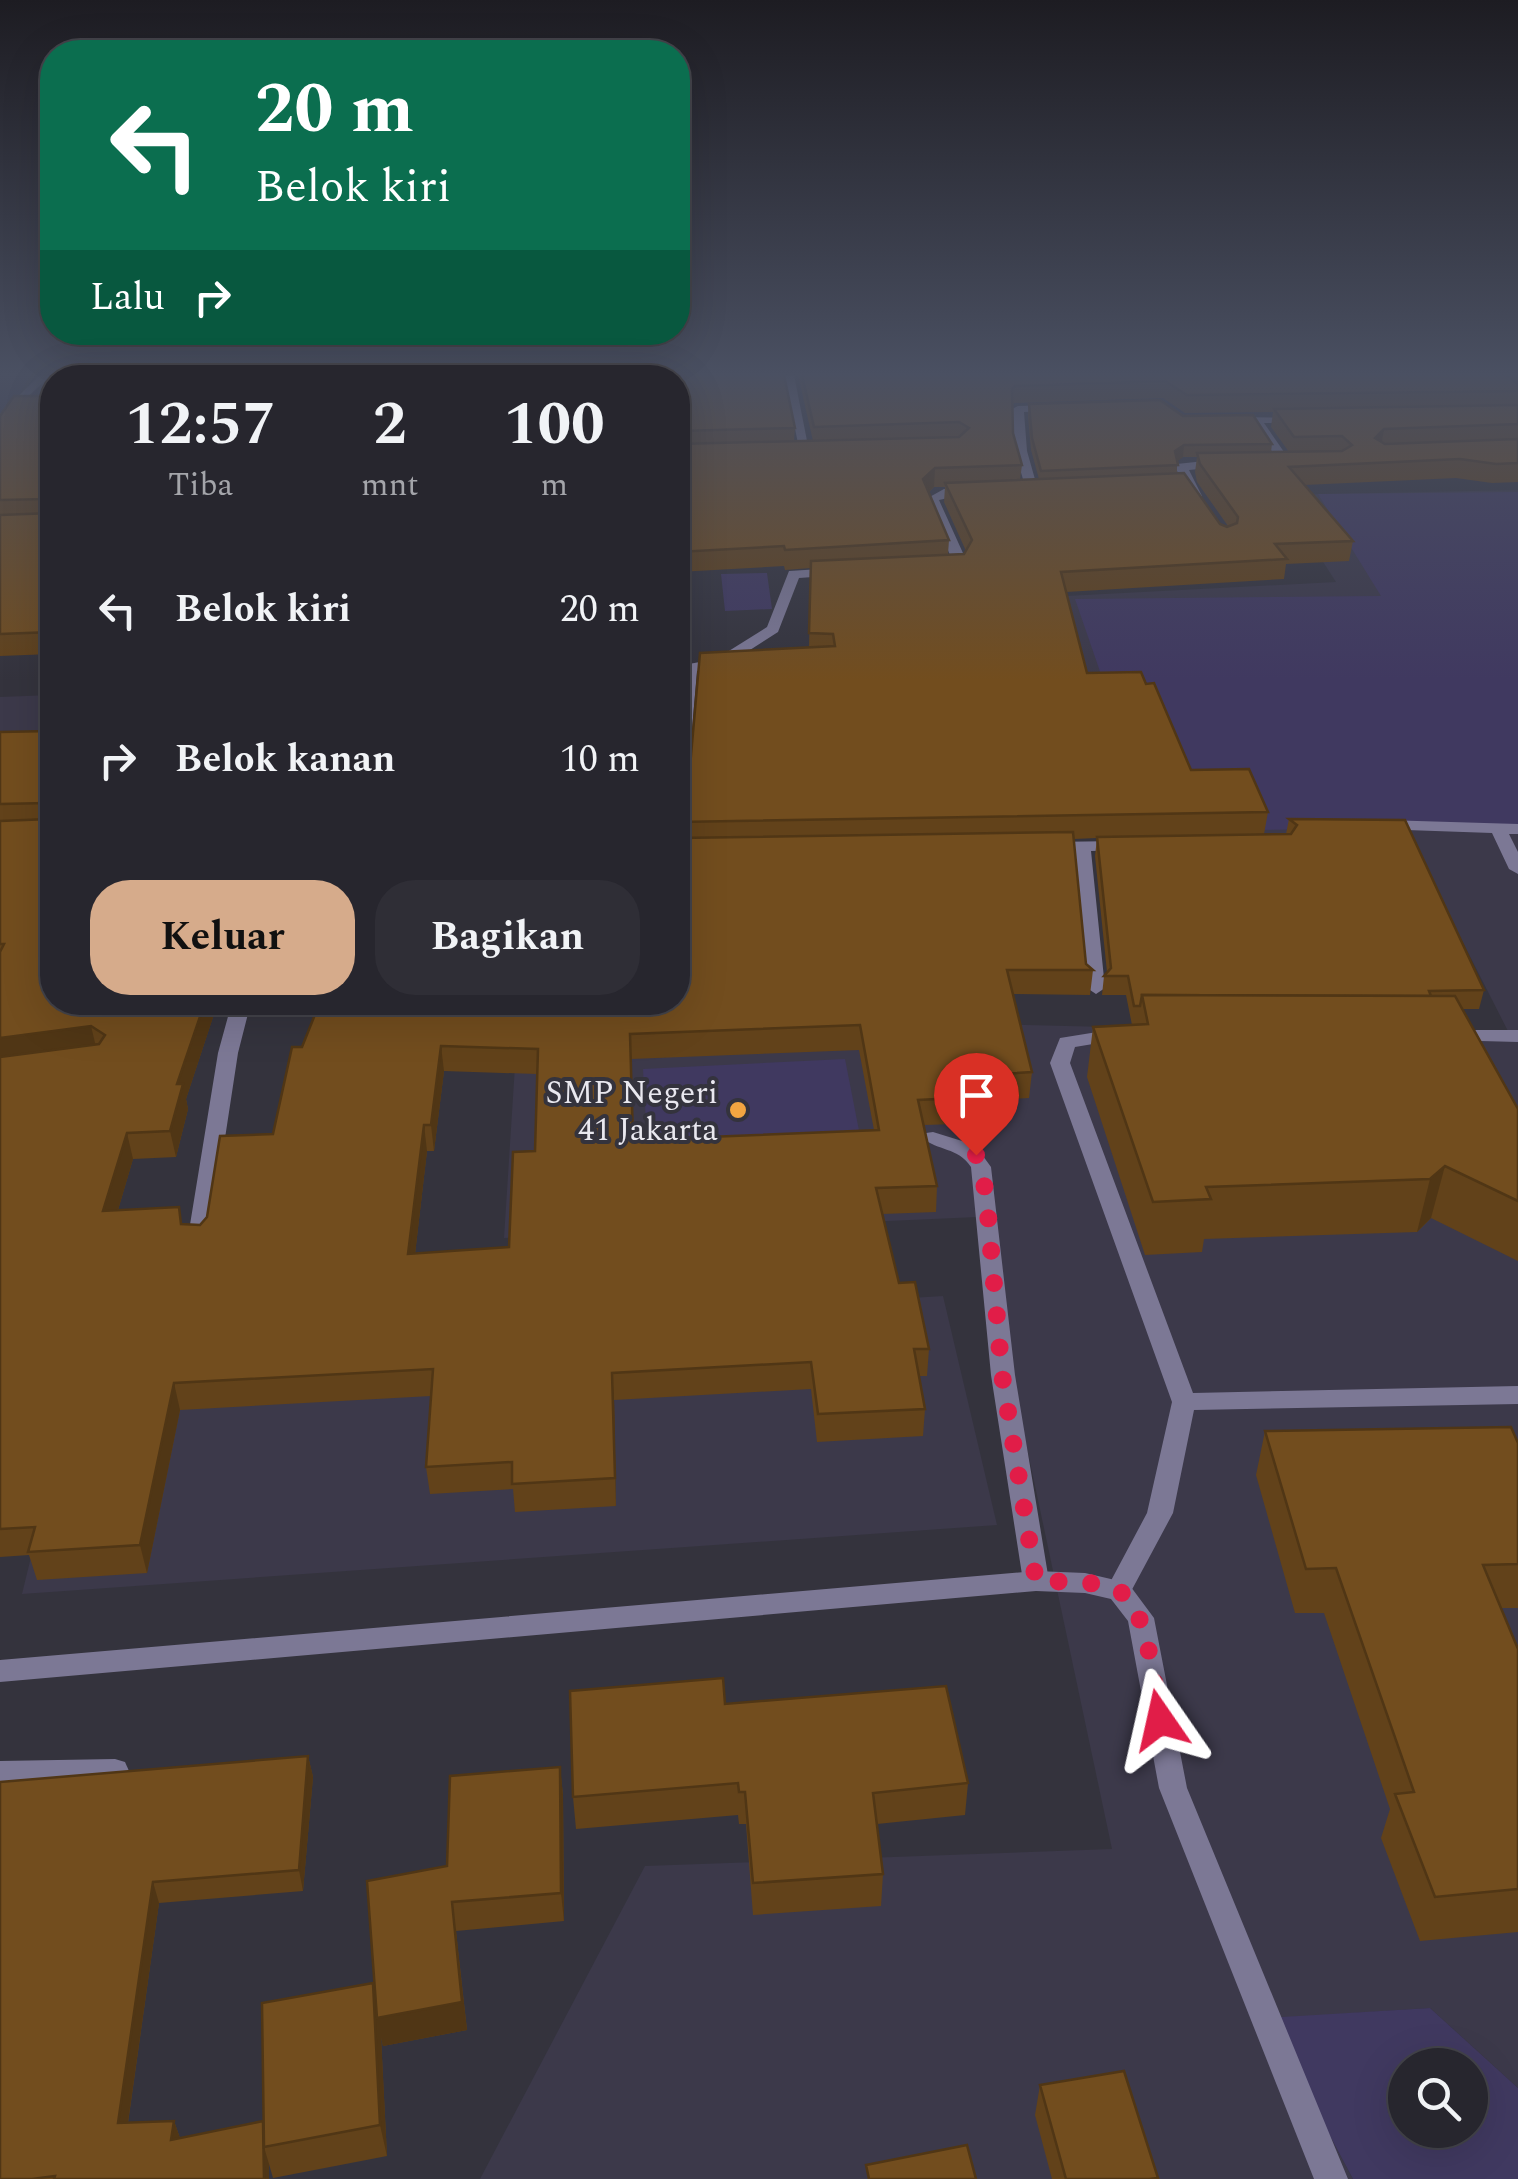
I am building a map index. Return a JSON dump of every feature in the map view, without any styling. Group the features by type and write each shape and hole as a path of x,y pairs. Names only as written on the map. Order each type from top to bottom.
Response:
{"street":[{"path":"1028,477 1032,490"},
{"path":"1184,477 1207,512"},
{"path":"1168,484 1188,484"},
{"path":"1015,490 1052,489"},
{"path":"929,570 958,567 960,562 932,498 944,493 980,492"},
{"path":"720,664 774,629 794,574 858,571"},
{"path":"690,669 756,663"},
{"path":"1371,825 1518,828"},
{"path":"1498,828 1518,869"},
{"path":"1082,846 1096,988"},
{"path":"1024,847 1136,846"},
{"path":"198,1243 228,1053 238,1015"},
{"path":"1120,1590 1160,1513 1184,1402 1060,1063 1068,1042 1100,1035 1140,1035"},
{"path":"1418,1036 1518,1036"},
{"path":"933,1138 959,1144 976,1155 981,1167 1002,1375 1036,1581"},
{"path":"1184,1402 1518,1394"},
{"path":"0,1671 1036,1581 1086,1583 1120,1590 1141,1618 1173,1788 1331,2179"},
{"path":"0,1773 115,1771"}],"shaded area":[{"path":"0,477 40,477 40,488 0,488"},
{"path":"1518,490 1518,2088 1488,2061 1488,2048 1474,2048 1430,2008 1267,2019 1353,2179 480,2179 645,1866 1112,1849 978,1217 504,1238 518,1015 690,1015 690,1003 944,1023 1511,1037 1419,856 1132,847 1066,596 1336,582 1280,495"},
{"path":"1518,492 1518,827 1155,831 1075,599 1381,596 1318,494"},
{"path":"767,573 772,609 725,611 721,574"},
{"path":"40,695 40,831 0,846 0,697"},
{"path":"845,1059 862,1146 648,1157 643,1069"},
{"path":"98,1282 210,1342 943,1296 997,1525 22,1594"},
{"path":"1430,2008 1474,2048 1388,2048 1388,2148 1488,2148 1488,2061 1518,2088 1518,2179 1353,2179 1267,2018"}],"building":[{"path":"0,477 40,477 40,499 0,500"},
{"path":"690,477 926,477 923,479 949,540 785,550 784,546 690,551"},
{"path":"1187,477 1220,524 1227,527 1237,523 1238,517 1209,477 1297,477 1353,541 1275,544 1287,559 1061,572 1087,673 1141,672 1146,684 1154,683 1191,770 1249,769 1268,812 690,822 690,767 700,653 835,646 833,634 809,633 811,561 964,554 972,540 945,483"},
{"path":"40,513 40,632 0,634 0,515"},
{"path":"40,731 40,803 0,804 0,732"},
{"path":"40,819 40,1015 201,1015 177,1084 183,1084 170,1131 127,1133 103,1211 179,1207 181,1224 200,1225 207,1217 220,1136 273,1134 292,1047 302,1047 315,1015 690,1015 690,838 1073,832 1086,964 1093,970 1007,970 1032,1072 953,1077 958,1098 918,1100 937,1186 876,1188 899,1283 915,1282 929,1349 914,1349 925,1409 818,1414 811,1362 612,1373 615,1478 512,1484 512,1462 426,1467 433,1369 174,1383 140,1545 28,1552 35,1527 0,1529 0,1057 99,1044 105,1035 91,1026 0,1038 0,952 4,944 0,944 0,821","holes":["860,1025 879,1130 633,1140 630,1034","441,1046 538,1049 535,1151 513,1152 509,1247 408,1254 424,1125 431,1125"]},
{"path":"1289,819 1405,820 1484,990 1429,991 1431,996 1142,995 1140,1006 1134,1006 1128,976 1104,976 1111,968 1097,837 1291,834 1297,825"},
{"path":"1142,995 1455,996 1518,1109 1518,1201 1445,1166 1430,1179 1206,1187 1211,1199 1153,1202 1093,1027 1148,1024"},
{"path":"1511,1427 1518,1443 1518,1564 1483,1565 1518,1649 1518,1889 1435,1897 1395,1794 1414,1792 1336,1568 1306,1569 1265,1431"},
{"path":"723,1678 725,1704 946,1686 968,1783 873,1793 883,1874 753,1883 745,1792 739,1792 738,1783 573,1797 570,1691"},
{"path":"308,1756 299,1870 153,1882 118,2123 174,2121 171,2140 263,2121 264,2179 0,2179 0,1782"},
{"path":"560,1767 561,1893 452,1902 462,2002 377,2018 367,1881 447,1866 450,1776"},
{"path":"373,1983 380,2125 264,2147 262,2003"},
{"path":"1124,2071 1158,2178 1066,2179 1040,2085"},
{"path":"967,2145 976,2179 869,2179 866,2165"}],"place":[{"name":"SMP Negeri 41 Jakarta","path":"738,1110"}],"route":[{"path":"976,1155 986,1192 1002,1375 1036,1581 1086,1583 1120,1590 1141,1618 1160,1720"}]}
